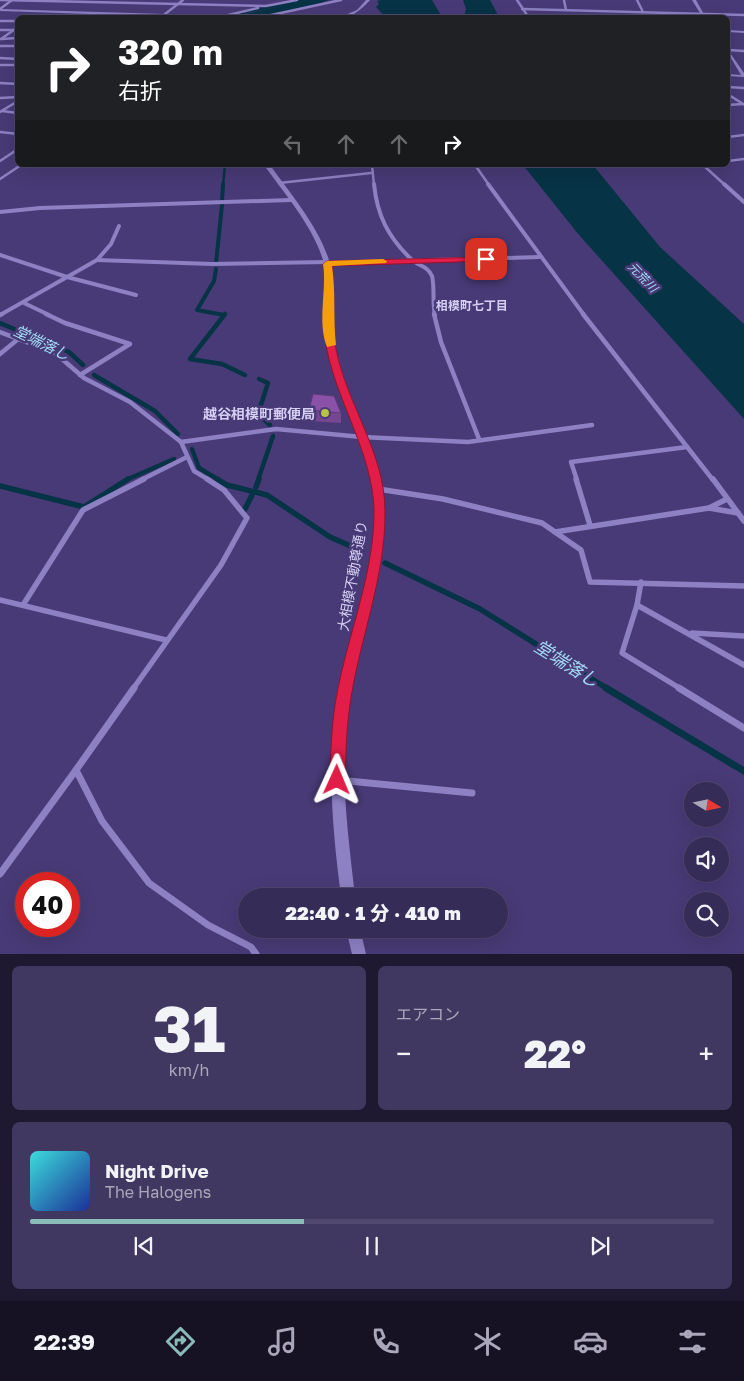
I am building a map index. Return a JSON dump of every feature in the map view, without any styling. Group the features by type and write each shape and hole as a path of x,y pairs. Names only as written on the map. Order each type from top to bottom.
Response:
{"main road":[{"path":"0,10 135,15"},
{"path":"730,31 744,32"}],"street":[{"path":"0,0 266,6"},
{"path":"0,10 12,0"},
{"path":"134,3 138,0"},
{"path":"163,15 183,0"},
{"path":"217,5 224,0"},
{"path":"250,6 257,0"},
{"path":"280,4 284,0"},
{"path":"229,15 297,0"},
{"path":"271,15 342,0"},
{"path":"347,15 353,13 368,0"},
{"path":"517,0 527,15"},
{"path":"564,0 566,10"},
{"path":"637,0 643,12"},
{"path":"694,0 703,15"},
{"path":"522,8 689,15"},
{"path":"620,11 621,15"},
{"path":"730,15 744,15"},
{"path":"0,21 15,21"},
{"path":"0,30 14,30"},
{"path":"0,39 14,30"},
{"path":"0,39 15,38"},
{"path":"0,46 15,46"},
{"path":"730,51 744,51"},
{"path":"730,54 744,76"},
{"path":"0,58 15,59"},
{"path":"0,65 15,65"},
{"path":"730,76 744,76"},
{"path":"0,83 15,84"},
{"path":"730,88 744,88"},
{"path":"730,95 743,105"},
{"path":"0,98 15,97"},
{"path":"1,112 15,103"},
{"path":"730,105 743,105"},
{"path":"1,112 15,113"},
{"path":"0,132 15,134"},
{"path":"730,137 744,135"},
{"path":"1,159 15,151"},
{"path":"730,161 743,161"},
{"path":"0,178 18,167"},
{"name":"大相模不動尊通り","path":"268,167 319,244 327,263 330,280 328,315 331,349 338,375 362,437 378,488 379,533 375,559 341,712 337,780 340,841 347,888"},
{"path":"372,167 371,173 380,220 412,260 427,268 432,276 432,304 441,342 479,438"},
{"path":"476,167 539,257 666,417 687,448 744,521"},
{"path":"705,167 744,202"},
{"path":"279,182 371,173"},
{"path":"0,212 40,208 291,200"},
{"path":"0,315 97,260 111,244 119,226"},
{"path":"0,255 67,277 136,295"},
{"path":"97,260 203,265 261,265 539,257"},
{"path":"24,303 66,322 130,344 80,375"},
{"path":"0,332 55,353 80,375 130,402 181,442 194,472 224,490 246,518 221,565 0,874"},
{"path":"0,354 17,340"},
{"path":"181,442 276,429 362,437 468,442 479,438 592,425"},
{"path":"590,525 571,462 687,448"},
{"path":"23,605 82,510 187,457"},
{"path":"378,488 444,499 542,523 581,550 590,582 744,586"},
{"path":"555,532 590,525 709,508 728,499"},
{"path":"709,508 738,513"},
{"path":"641,582 637,605 622,654 744,728"},
{"path":"0,600 166,640"},
{"path":"637,605 744,665"},
{"path":"690,633 744,636"},
{"path":"76,770 102,822 149,883 208,925 252,947 256,954"},
{"path":"337,780 472,793"},
{"path":"356,938 360,954"}],"water":[{"path":"313,0 330,0 259,15 246,14"},
{"path":"432,0 441,15 383,15 376,7 379,4 377,1"},
{"path":"463,0 490,0 498,15 464,15 466,9"},
{"name":"元荒川","path":"525,167 595,167 660,247 744,324 744,419 579,235"}],"building":[{"path":"313,394 334,396 341,413 309,410"}],"waterway":[{"path":"237,14 303,0"},
{"path":"251,15 320,0"},
{"path":"223,185 225,167"},
{"path":"222,201 223,184"},
{"path":"216,263 222,205"},
{"path":"216,269 214,281 197,310 224,315"},
{"path":"225,314 190,359 222,364 245,375"},
{"name":"堂端落し","path":"0,323 69,352 83,365"},
{"name":"堂端落し","path":"94,375 155,411 178,434"},
{"path":"259,379 268,383 258,414 270,425"},
{"path":"258,480 273,436"},
{"name":"堂端落し","path":"192,449 199,468 219,480"},
{"path":"127,479 174,459"},
{"path":"0,486 84,507 127,479"},
{"name":"堂端落し","path":"217,479 227,485 267,495 330,537 362,551"},
{"path":"256,487 259,479"},
{"path":"245,509 252,495"},
{"name":"堂端落し","path":"385,563 480,609 608,689"},
{"name":"堂端落し","path":"606,688 744,771"}],"slow traffic":[{"path":"331,345 328,315 330,280 327,264 383,261"}],"place":[{"name":"越谷相模町郵便局","path":"325,413"}],"district":[{"name":"相模町七丁目","path":"472,305"}],"route":[{"path":"337,780 341,712 375,559 380,510 378,488 371,462 338,375 331,349 328,315 330,280 327,264 486,259"}]}
